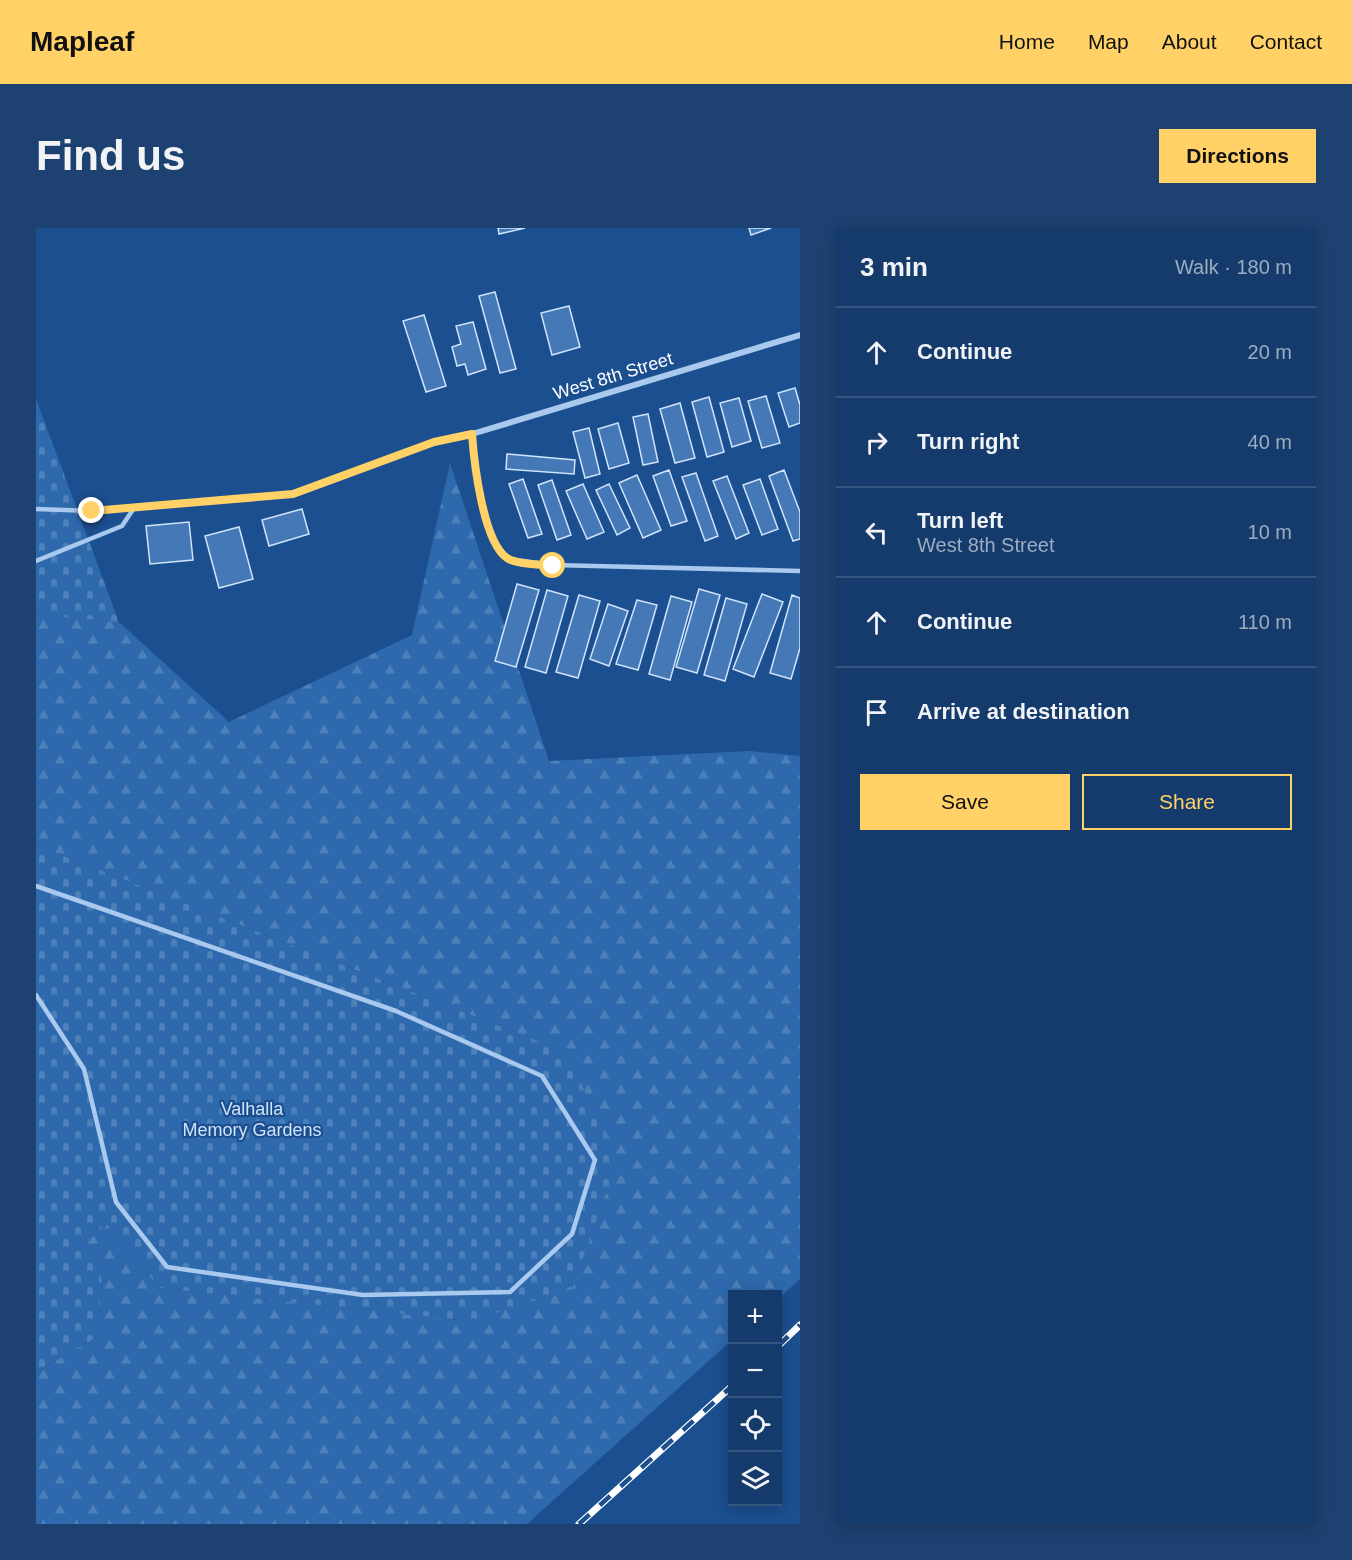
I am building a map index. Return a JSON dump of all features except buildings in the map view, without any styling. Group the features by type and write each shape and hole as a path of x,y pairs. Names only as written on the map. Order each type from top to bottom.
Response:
{"street":[{"name":"West 8th Street","path":"434,442 472,434 800,335"}],"lane":[{"path":"472,434 476,484 494,538 508,559 553,566 800,571"},
{"path":"36,509 92,511 293,494 434,442"},
{"path":"36,561 122,526 134,508"},
{"path":"36,886 396,1011 542,1076 595,1160 572,1234 510,1292 363,1295 167,1267 116,1202 84,1069 36,995"}],"green space":[{"path":"36,399 119,622 36,615"},
{"path":"450,463 549,761 749,751 800,756 800,1279 782,1295 782,1290 728,1290 728,1344 527,1524 36,1524 36,1372 97,1337 102,1280 82,1246 107,1224 159,1288 469,1321 566,1052 36,845 36,615 119,622 229,722 412,635"},
{"name":"Valhalla Memory Gardens","path":"36,845 566,1052 618,1160 572,1289 469,1321 159,1288 107,1224 82,1246 102,1279 97,1337 36,1372"}],"railway":[{"path":"780,1344 800,1325"},
{"path":"579,1524 728,1390"}],"route":[{"path":"92,511 293,494 434,442 472,434 476,484 499,548 508,559 553,566"}]}
